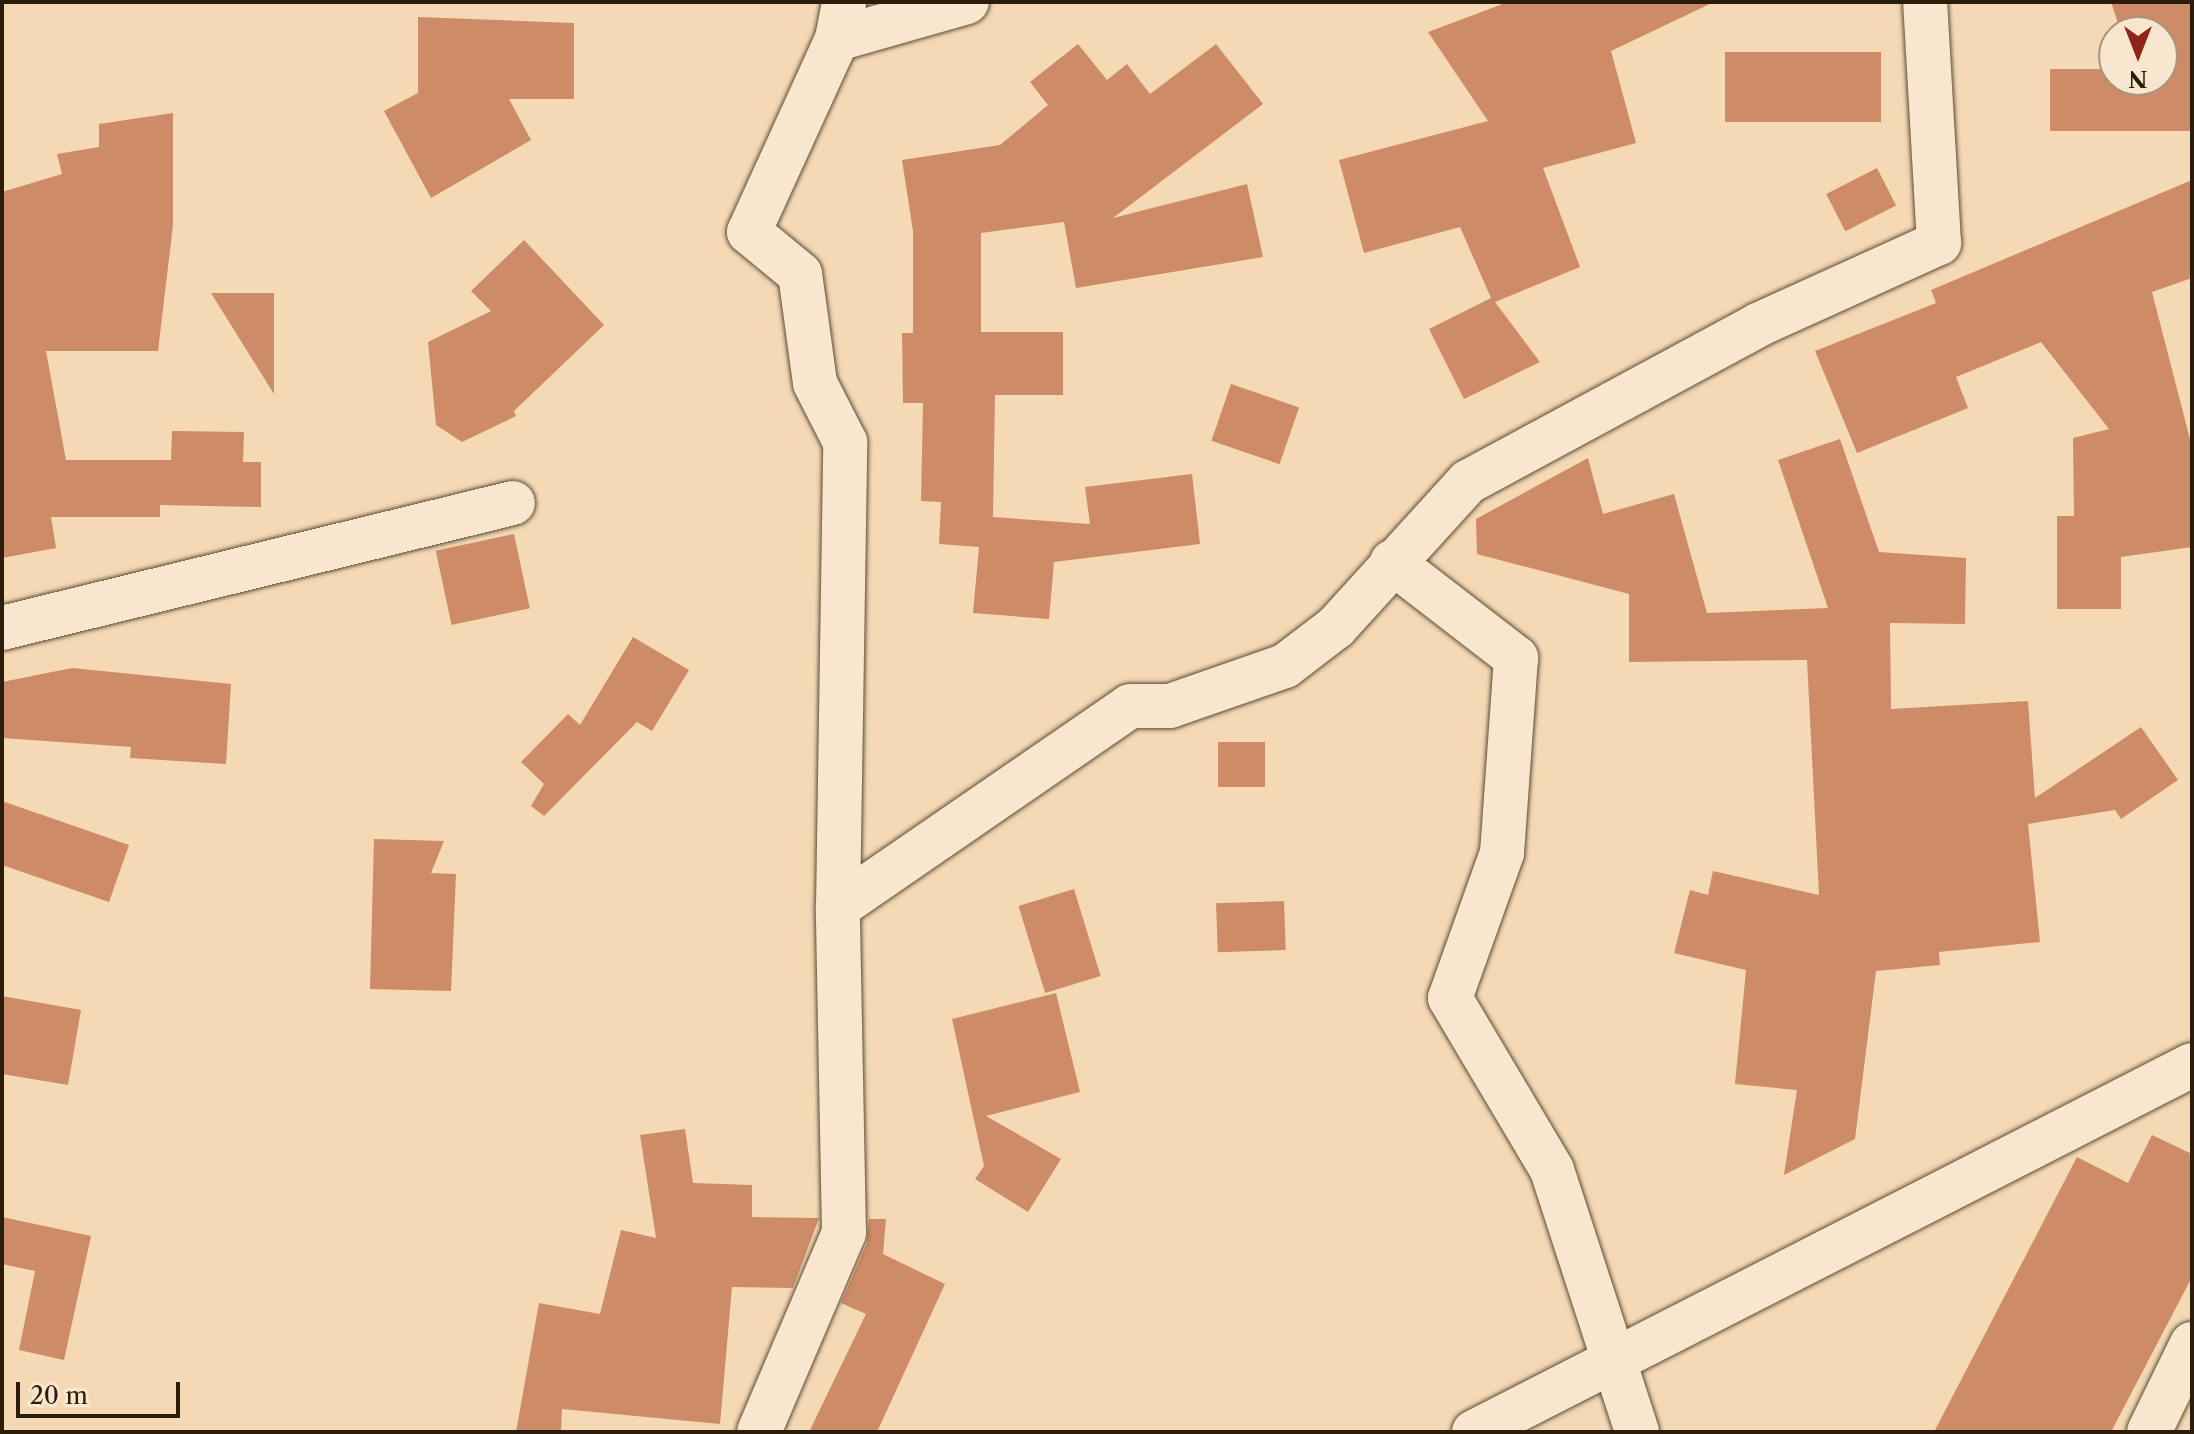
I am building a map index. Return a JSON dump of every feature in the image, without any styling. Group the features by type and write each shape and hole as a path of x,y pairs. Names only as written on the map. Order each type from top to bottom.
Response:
{"street":[{"path":"759,1432 844,1233 838,907 845,442 815,383 800,274 749,232 840,20 967,2"},
{"path":"838,907 1130,706 1170,706 1285,666 1336,627 1468,482 1758,325 1939,243 1925,2"},
{"path":"2,628 513,503"},
{"path":"1392,562 1516,658 1502,853 1450,998 1552,1170 1637,1432"},
{"path":"1474,1432 1616,1363 2192,1065"},
{"path":"2149,1432 2192,1344"}],"building":[{"path":"1508,2 1714,2 1611,51 1636,143 1543,168 1580,267 1495,302 1540,362 1464,399 1429,329 1491,298 1460,227 1364,253 1339,160 1488,121 1428,32"},
{"path":"2111,2 2192,2 2192,131 2050,131 2050,69 2098,69 2098,96 2178,96 2178,16 2116,16"},
{"path":"418,17 574,23 574,99 509,99 531,140 431,198 384,111 418,93"},
{"path":"1078,44 1107,80 1127,64 1150,94 1216,44 1263,104 1113,218 1247,184 1263,257 1076,288 1064,222 981,233 981,332 1063,332 1063,395 995,395 993,517 1090,524 1085,487 1192,474 1200,544 1054,562 1049,619 973,613 979,547 939,544 941,502 921,501 923,403 903,403 902,333 913,333 913,231 902,160 1000,145 1048,105 1030,82"},
{"path":"1725,52 1881,52 1881,122 1725,122"},
{"path":"173,113 173,225 158,351 46,351 66,460 171,460 172,431 244,432 243,462 261,462 261,507 160,505 160,517 51,517 56,548 2,558 2,192 62,174 57,154 99,147 99,124"},
{"path":"1877,168 1896,205 1845,231 1826,194"},
{"path":"2192,180 2192,278 2152,292 2192,447 2192,547 2121,557 2121,609 2057,609 2057,516 2074,516 2073,438 2109,429 2041,342 1956,377 1968,408 1857,453 1815,351 1936,303 1931,290"},
{"path":"524,240 604,325 514,411 516,416 462,442 436,425 428,342 491,311 471,291"},
{"path":"211,293 274,293 274,394"},
{"path":"1231,384 1299,407 1280,464 1211,441"},
{"path":"1840,439 1879,552 1966,558 1965,624 1890,623 1891,709 2028,701 2035,798 2141,727 2178,780 2121,819 2115,810 2028,824 2040,942 1939,952 1940,965 1876,971 1855,1139 1784,1175 1797,1090 1735,1084 1746,970 1674,953 1690,890 1708,895 1713,871 1819,895 1807,660 1629,662 1629,594 1477,554 1476,519 1588,458 1603,514 1674,494 1707,613 1828,608 1778,460"},
{"path":"514,534 530,608 452,625 436,551"},
{"path":"633,637 689,670 652,731 637,722 544,816 531,806 544,784 521,762 568,714 580,725"},
{"path":"72,668 231,684 226,764 130,758 131,747 2,738 2,682"},
{"path":"1218,742 1265,742 1265,787 1218,787"},
{"path":"2,801 129,845 109,902 2,865"},
{"path":"374,839 444,841 431,873 456,874 451,991 370,989"},
{"path":"1074,889 1101,976 1045,993 1019,906"},
{"path":"1284,901 1286,950 1218,952 1216,903"},
{"path":"1056,993 1080,1092 986,1116 1061,1159 1028,1212 975,1179 984,1166 952,1019"},
{"path":"2,996 81,1010 68,1085 2,1074"},
{"path":"685,1129 693,1183 752,1185 752,1217 819,1218 793,1288 732,1287 720,1424 562,1409 561,1432 516,1432 539,1303 600,1314 621,1230 656,1238 640,1135"},
{"path":"2152,1135 2192,1154 2192,1277 2111,1432 1934,1432 2077,1157 2128,1183"},
{"path":"2,1217 91,1236 64,1360 19,1350 35,1271 2,1264"},
{"path":"869,1219 886,1219 883,1254 945,1284 877,1432 809,1432 866,1314 841,1303 867,1243"}]}
